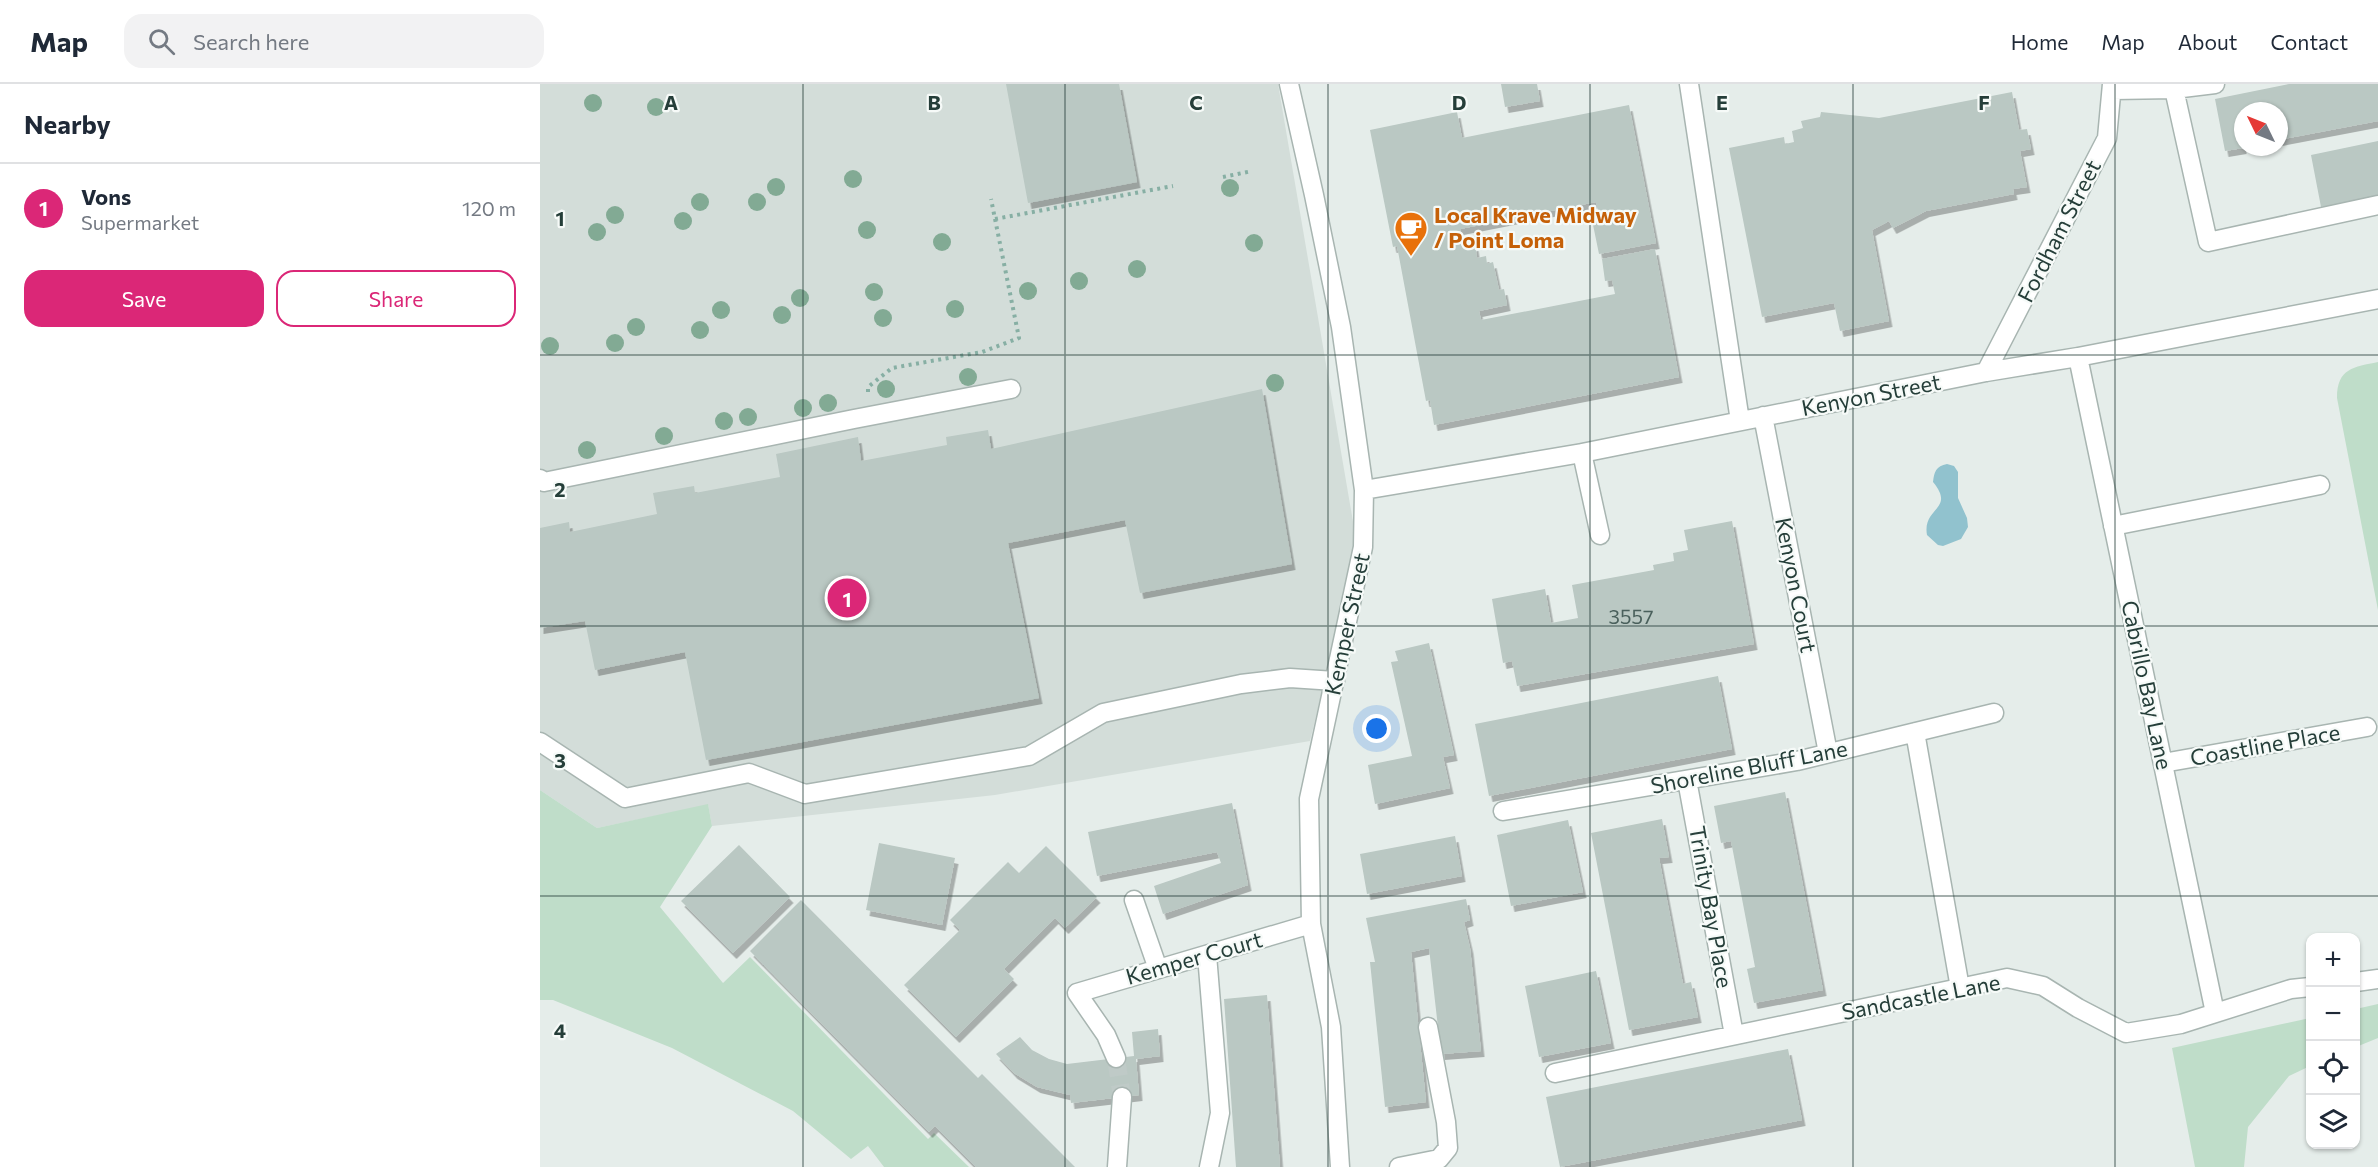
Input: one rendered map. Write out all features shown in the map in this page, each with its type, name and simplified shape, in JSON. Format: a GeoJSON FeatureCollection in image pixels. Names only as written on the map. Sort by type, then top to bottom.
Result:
{"type":"FeatureCollection","features":[{"type":"Feature","properties":{"kind":"street"},"geometry":{"type":"LineString","coordinates":[[1289,84],[1295,84]]}},
{"type":"Feature","properties":{"kind":"street","name":"Kemper Street"},"geometry":{"type":"LineString","coordinates":[[1289,84],[1341,327],[1364,490],[1364,547],[1310,799],[1311,924],[1330,1027],[1340,1167]]}},
{"type":"Feature","properties":{"kind":"street"},"geometry":{"type":"LineString","coordinates":[[1689,84],[1740,421]]}},
{"type":"Feature","properties":{"kind":"street"},"geometry":{"type":"LineString","coordinates":[[2112,87],[2174,89],[2215,84]]}},
{"type":"Feature","properties":{"kind":"street","name":"Fordham Street"},"geometry":{"type":"LineString","coordinates":[[1986,372],[2107,138],[2112,87]]}},
{"type":"Feature","properties":{"kind":"street"},"geometry":{"type":"LineString","coordinates":[[2174,89],[2208,242],[2378,205]]}},
{"type":"Feature","properties":{"kind":"street","name":"Kenyon Street"},"geometry":{"type":"LineString","coordinates":[[1364,490],[1582,453],[1986,372],[2078,357],[2378,299]]}},
{"type":"Feature","properties":{"kind":"street","name":"Cabrillo Bay Lane"},"geometry":{"type":"LineString","coordinates":[[2078,357],[2215,1013]]}},
{"type":"Feature","properties":{"kind":"street"},"geometry":{"type":"LineString","coordinates":[[540,479],[544,482],[871,415],[1011,390]]}},
{"type":"Feature","properties":{"kind":"street","name":"Kenyon Court"},"geometry":{"type":"LineString","coordinates":[[1763,416],[1828,753]]}},
{"type":"Feature","properties":{"kind":"street"},"geometry":{"type":"LineString","coordinates":[[1582,453],[1600,535]]}},
{"type":"Feature","properties":{"kind":"street"},"geometry":{"type":"LineString","coordinates":[[2114,526],[2320,485]]}},
{"type":"Feature","properties":{"kind":"street"},"geometry":{"type":"LineString","coordinates":[[540,742],[625,798],[749,773],[805,794],[1029,756],[1103,713],[1241,684],[1290,678],[1335,681]]}},
{"type":"Feature","properties":{"kind":"street","name":"Shoreline Bluff Lane"},"geometry":{"type":"LineString","coordinates":[[1503,811],[1797,761],[1994,713]]}},
{"type":"Feature","properties":{"kind":"street","name":"Coastline Place"},"geometry":{"type":"LineString","coordinates":[[2163,763],[2367,727]]}},
{"type":"Feature","properties":{"kind":"street"},"geometry":{"type":"LineString","coordinates":[[1915,732],[1960,988]]}},
{"type":"Feature","properties":{"kind":"street","name":"Trinity Bay Place"},"geometry":{"type":"LineString","coordinates":[[1687,780],[1734,1035]]}},
{"type":"Feature","properties":{"kind":"street"},"geometry":{"type":"LineString","coordinates":[[1134,900],[1158,969]]}},
{"type":"Feature","properties":{"kind":"street","name":"Kemper Court"},"geometry":{"type":"LineString","coordinates":[[1116,1058],[1106,1035],[1077,993],[1311,924]]}},
{"type":"Feature","properties":{"kind":"street"},"geometry":{"type":"LineString","coordinates":[[1207,955],[1220,1113],[1209,1167]]}},
{"type":"Feature","properties":{"kind":"street","name":"Sandcastle Lane"},"geometry":{"type":"LineString","coordinates":[[1555,1073],[2007,978],[2043,986],[2078,1008],[2126,1033],[2181,1024],[2291,989],[2306,987]]}},
{"type":"Feature","properties":{"kind":"street"},"geometry":{"type":"LineString","coordinates":[[2360,981],[2378,979]]}},
{"type":"Feature","properties":{"kind":"street"},"geometry":{"type":"LineString","coordinates":[[1399,1167],[1439,1159],[1448,1148],[1446,1122],[1428,1027]]}},
{"type":"Feature","properties":{"kind":"street"},"geometry":{"type":"LineString","coordinates":[[1117,1167],[1122,1097]]}},
{"type":"Feature","properties":{"kind":"path"},"geometry":{"type":"LineString","coordinates":[[1223,177],[1252,171]]}},
{"type":"Feature","properties":{"kind":"path"},"geometry":{"type":"LineString","coordinates":[[995,219],[1173,186]]}},
{"type":"Feature","properties":{"kind":"path"},"geometry":{"type":"LineString","coordinates":[[871,415],[868,387],[892,368],[982,352],[1019,338],[991,199]]}},
{"type":"Feature","properties":{"kind":"shaded area"},"geometry":{"type":"Polygon","coordinates":[[[540,84],[1278,84],[1357,545],[1310,741],[995,795],[712,826],[708,805],[597,828],[540,790],[540,84]]]}},
{"type":"Feature","properties":{"kind":"green space"},"geometry":{"type":"Polygon","coordinates":[[[2378,362],[2378,610],[2337,398],[2340,380],[2348,371],[2378,362]]]}},
{"type":"Feature","properties":{"kind":"green space"},"geometry":{"type":"Polygon","coordinates":[[[540,790],[597,828],[708,804],[712,826],[660,907],[723,983],[750,957],[928,1139],[934,1133],[969,1167],[884,1167],[868,1146],[851,1159],[793,1111],[672,1048],[553,1000],[540,1000],[540,790]]]}},
{"type":"Feature","properties":{"kind":"green space"},"geometry":{"type":"Polygon","coordinates":[[[2378,1004],[2378,1038],[2360,1045],[2360,1041],[2360,1008],[2378,1004]]]}},
{"type":"Feature","properties":{"kind":"green space"},"geometry":{"type":"Polygon","coordinates":[[[2306,1019],[2306,1068],[2289,1076],[2248,1127],[2244,1167],[2195,1167],[2172,1048],[2306,1019]]]}},
{"type":"Feature","properties":{"kind":"water"},"geometry":{"type":"Polygon","coordinates":[[[1947,464],[1954,466],[1958,472],[1958,498],[1967,518],[1968,527],[1961,539],[1943,546],[1938,545],[1927,535],[1927,526],[1941,498],[1933,482],[1935,472],[1940,466],[1947,464]]]}},
{"type":"Feature","properties":{"kind":"building"},"geometry":{"type":"Polygon","coordinates":[[[1006,84],[1119,84],[1137,182],[1028,203],[1006,84]]]}},
{"type":"Feature","properties":{"kind":"building"},"geometry":{"type":"Polygon","coordinates":[[[1501,84],[1537,84],[1540,101],[1505,107],[1501,84]]]}},
{"type":"Feature","properties":{"kind":"building"},"geometry":{"type":"Polygon","coordinates":[[[2289,84],[2378,84],[2378,121],[2288,138],[2288,102],[2234,102],[2234,150],[2225,151],[2215,99],[2289,84]]]}},
{"type":"Feature","properties":{"kind":"building"},"geometry":{"type":"Polygon","coordinates":[[[2012,92],[2019,130],[2027,129],[2031,149],[2020,151],[2027,187],[2013,189],[2014,194],[1926,211],[1893,228],[1889,221],[1872,230],[1889,321],[1840,331],[1834,303],[1762,317],[1729,148],[1784,137],[1785,144],[1794,142],[1792,131],[1803,128],[1801,121],[1820,117],[1821,112],[1879,118],[2012,92]]]}},
{"type":"Feature","properties":{"kind":"building"},"geometry":{"type":"Polygon","coordinates":[[[1629,105],[1656,243],[1599,254],[1591,215],[1599,214],[1596,202],[1460,229],[1464,247],[1475,245],[1477,258],[1486,256],[1487,264],[1493,262],[1499,290],[1504,289],[1507,305],[1479,311],[1481,320],[1615,294],[1612,280],[1605,281],[1602,259],[1655,249],[1679,377],[1434,425],[1430,400],[1426,401],[1397,246],[1393,247],[1370,130],[1457,112],[1462,138],[1629,105]]]}},
{"type":"Feature","properties":{"kind":"building"},"geometry":{"type":"Polygon","coordinates":[[[2378,141],[2378,195],[2321,207],[2311,155],[2378,141]]]}},
{"type":"Feature","properties":{"kind":"building"},"geometry":{"type":"Polygon","coordinates":[[[1262,389],[1292,564],[1140,593],[1125,520],[1008,543],[1039,698],[706,760],[685,652],[595,670],[585,621],[540,628],[540,528],[569,522],[570,532],[657,514],[653,493],[694,486],[695,493],[780,477],[776,454],[858,437],[861,461],[947,445],[946,437],[988,430],[991,449],[1262,389]]]}},
{"type":"Feature","properties":{"kind":"building"},"geometry":{"type":"Polygon","coordinates":[[[1732,521],[1754,644],[1517,686],[1512,661],[1503,663],[1492,599],[1545,589],[1551,623],[1578,618],[1572,585],[1654,570],[1653,565],[1674,561],[1673,553],[1688,550],[1684,530],[1732,521]]]}},
{"type":"Feature","properties":{"kind":"building"},"geometry":{"type":"Polygon","coordinates":[[[1429,643],[1454,755],[1443,757],[1450,788],[1375,804],[1368,765],[1412,756],[1391,662],[1398,661],[1395,651],[1429,643]]]}},
{"type":"Feature","properties":{"kind":"building"},"geometry":{"type":"Polygon","coordinates":[[[1718,676],[1732,749],[1489,796],[1475,724],[1718,676]]]}},
{"type":"Feature","properties":{"kind":"building"},"geometry":{"type":"Polygon","coordinates":[[[1785,792],[1823,990],[1754,1003],[1747,969],[1755,967],[1731,841],[1721,843],[1714,806],[1785,792]]]}},
{"type":"Feature","properties":{"kind":"building"},"geometry":{"type":"Polygon","coordinates":[[[1232,803],[1248,885],[1163,914],[1154,886],[1221,863],[1217,852],[1097,876],[1088,832],[1232,803]]]}},
{"type":"Feature","properties":{"kind":"building"},"geometry":{"type":"Polygon","coordinates":[[[1662,819],[1669,857],[1659,858],[1683,984],[1691,982],[1698,1017],[1629,1030],[1591,833],[1662,819]]]}},
{"type":"Feature","properties":{"kind":"building"},"geometry":{"type":"Polygon","coordinates":[[[1568,820],[1583,892],[1511,906],[1497,835],[1568,820]]]}},
{"type":"Feature","properties":{"kind":"building"},"geometry":{"type":"Polygon","coordinates":[[[1455,836],[1462,876],[1367,894],[1360,854],[1455,836]]]}},
{"type":"Feature","properties":{"kind":"building"},"geometry":{"type":"Polygon","coordinates":[[[879,843],[955,858],[942,925],[866,910],[879,843]]]}},
{"type":"Feature","properties":{"kind":"building"},"geometry":{"type":"Polygon","coordinates":[[[739,845],[790,897],[733,953],[681,901],[739,845]]]}},
{"type":"Feature","properties":{"kind":"building"},"geometry":{"type":"Polygon","coordinates":[[[1046,846],[1097,897],[1065,928],[1055,918],[1004,969],[1014,979],[956,1037],[904,985],[960,930],[950,920],[1008,862],[1019,873],[1046,846]]]}},
{"type":"Feature","properties":{"kind":"building"},"geometry":{"type":"Polygon","coordinates":[[[1466,899],[1470,920],[1464,922],[1470,948],[1481,1051],[1441,1054],[1429,948],[1411,952],[1426,1102],[1385,1107],[1370,962],[1375,962],[1366,918],[1466,899]]]}},
{"type":"Feature","properties":{"kind":"building"},"geometry":{"type":"Polygon","coordinates":[[[801,900],[978,1078],[982,1074],[1075,1167],[976,1167],[935,1126],[929,1132],[750,951],[801,900]]]}},
{"type":"Feature","properties":{"kind":"building"},"geometry":{"type":"Polygon","coordinates":[[[1596,971],[1611,1043],[1539,1057],[1525,986],[1596,971]]]}},
{"type":"Feature","properties":{"kind":"building"},"geometry":{"type":"Polygon","coordinates":[[[1267,995],[1280,1167],[1236,1167],[1224,999],[1267,995]]]}},
{"type":"Feature","properties":{"kind":"building"},"geometry":{"type":"Polygon","coordinates":[[[1158,1029],[1160,1056],[1136,1059],[1139,1095],[1071,1103],[1070,1095],[1037,1087],[1014,1073],[996,1054],[1020,1037],[1032,1050],[1049,1059],[1067,1064],[1134,1056],[1132,1032],[1158,1029]]]}},
{"type":"Feature","properties":{"kind":"building"},"geometry":{"type":"Polygon","coordinates":[[[1788,1049],[1802,1120],[1560,1167],[1546,1097],[1788,1049]]]}},
{"type":"Feature","properties":{"kind":"tunnel"},"geometry":{"type":"LineString","coordinates":[[1116,1058],[1122,1097]]}},
{"type":"Feature","properties":{"kind":"place","name":"Local Krave Midway / Point Loma"},"geometry":{"type":"Point","coordinates":[1411,257]}},
{"type":"Feature","properties":{"kind":"place","name":"Vons"},"geometry":{"type":"Point","coordinates":[847,598]}}]}
